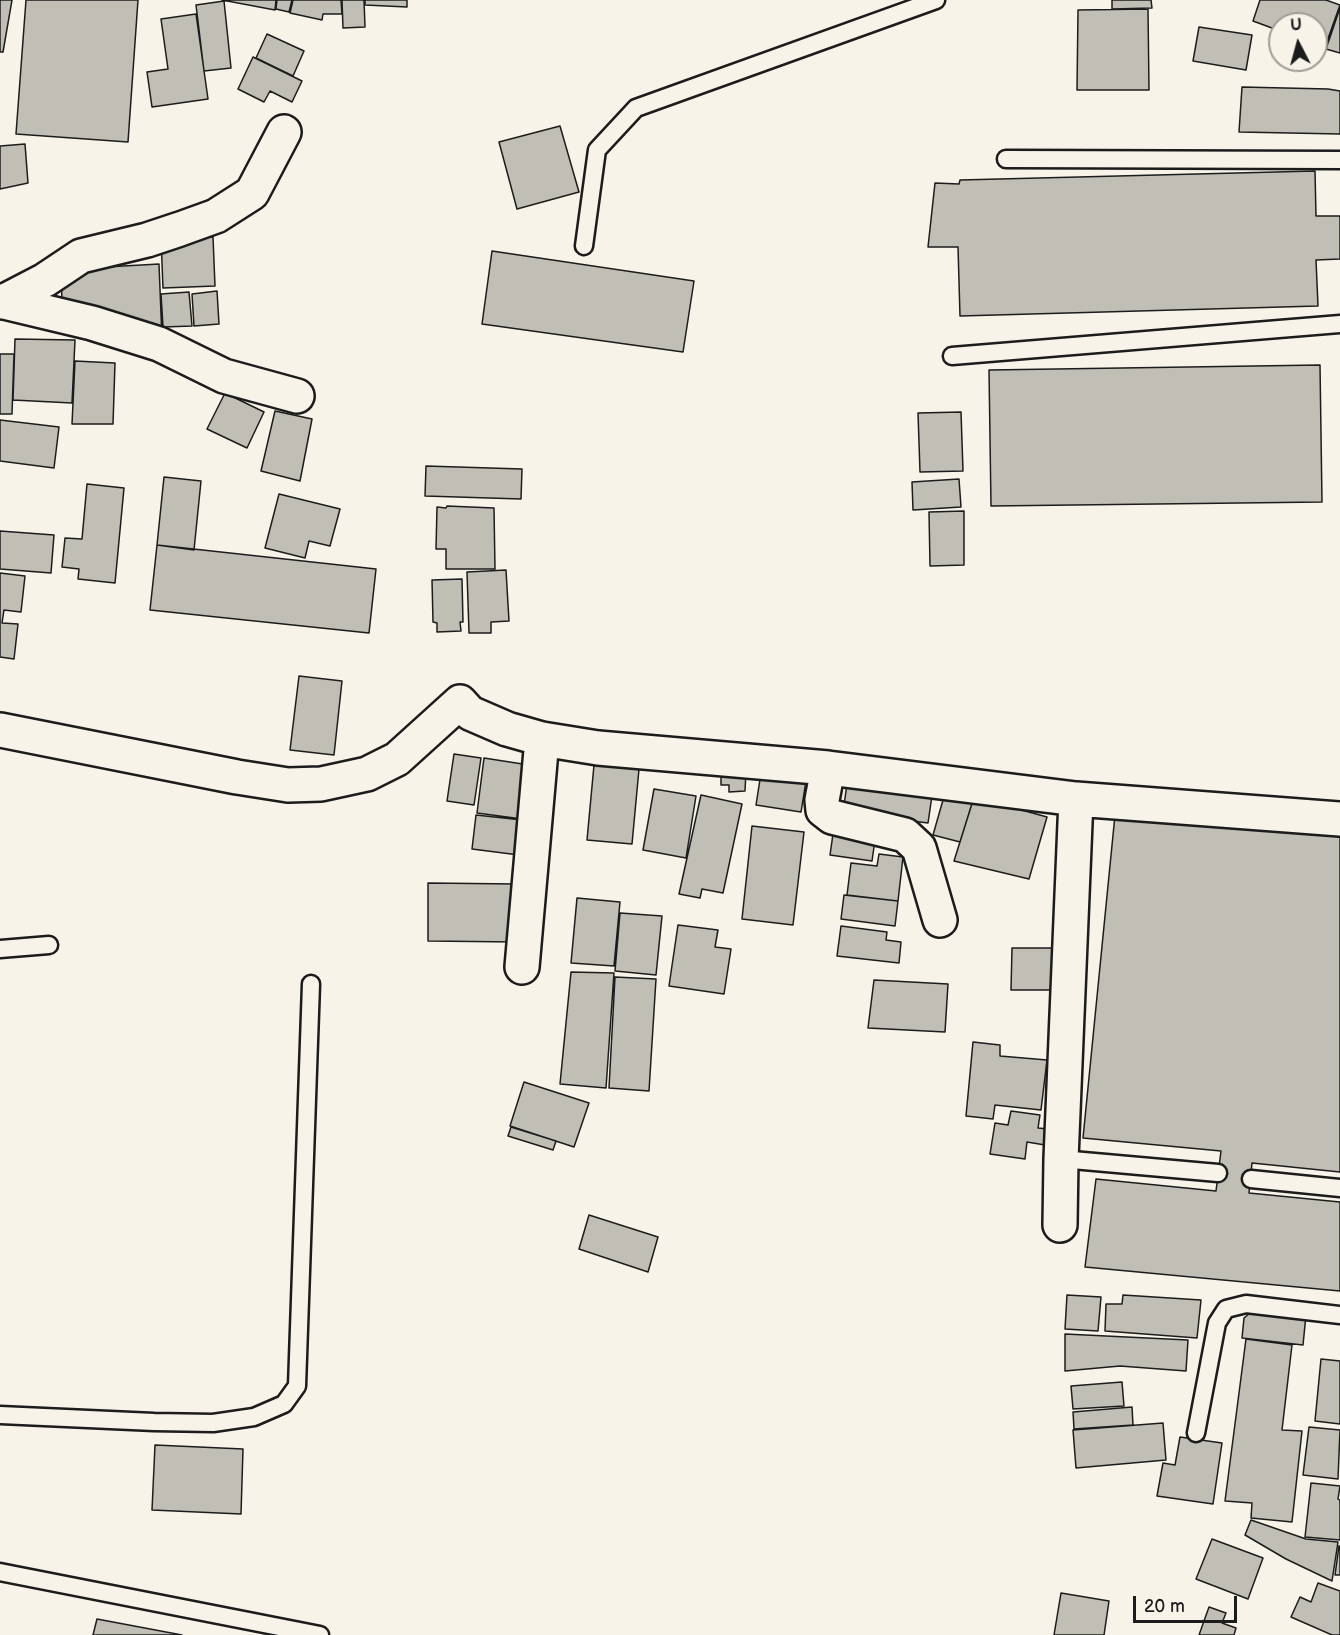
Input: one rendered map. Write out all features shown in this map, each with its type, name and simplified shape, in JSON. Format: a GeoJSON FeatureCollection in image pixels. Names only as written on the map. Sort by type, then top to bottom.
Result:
{"type":"FeatureCollection","features":[{"type":"Feature","properties":{"kind":"street"},"geometry":{"type":"LineString","coordinates":[[2,301],[45,280],[81,256],[147,240],[216,216],[252,193],[284,132]]}},
{"type":"Feature","properties":{"kind":"street"},"geometry":{"type":"LineString","coordinates":[[2,301],[92,323],[159,344],[224,376],[297,396]]}},
{"type":"Feature","properties":{"kind":"street"},"geometry":{"type":"LineString","coordinates":[[0,730],[237,777],[288,785],[321,784],[367,774],[397,759],[460,702],[470,714],[507,729],[542,739],[598,748],[828,768],[1076,799],[1340,819]]}},
{"type":"Feature","properties":{"kind":"street"},"geometry":{"type":"LineString","coordinates":[[522,967],[542,739]]}},
{"type":"Feature","properties":{"kind":"street"},"geometry":{"type":"LineString","coordinates":[[828,768],[822,800],[823,810],[832,817],[905,835],[920,848],[940,920]]}},
{"type":"Feature","properties":{"kind":"street"},"geometry":{"type":"LineString","coordinates":[[1060,1225],[1076,799]]}},
{"type":"Feature","properties":{"kind":"lane"},"geometry":{"type":"LineString","coordinates":[[584,246],[597,150],[636,108],[936,0]]}},
{"type":"Feature","properties":{"kind":"lane"},"geometry":{"type":"LineString","coordinates":[[1006,159],[1340,160]]}},
{"type":"Feature","properties":{"kind":"lane"},"geometry":{"type":"LineString","coordinates":[[952,357],[1340,324]]}},
{"type":"Feature","properties":{"kind":"lane"},"geometry":{"type":"LineString","coordinates":[[0,949],[50,945]]}},
{"type":"Feature","properties":{"kind":"lane"},"geometry":{"type":"LineString","coordinates":[[0,1415],[213,1423],[254,1417],[284,1404],[297,1386],[311,984]]}},
{"type":"Feature","properties":{"kind":"lane"},"geometry":{"type":"LineString","coordinates":[[1061,1159],[1218,1173]]}},
{"type":"Feature","properties":{"kind":"lane"},"geometry":{"type":"LineString","coordinates":[[1251,1179],[1340,1188]]}},
{"type":"Feature","properties":{"kind":"lane"},"geometry":{"type":"LineString","coordinates":[[1196,1433],[1217,1323],[1226,1309],[1246,1304],[1340,1315]]}},
{"type":"Feature","properties":{"kind":"lane"},"geometry":{"type":"LineString","coordinates":[[0,1572],[320,1635]]}},
{"type":"Feature","properties":{"kind":"building"},"geometry":{"type":"Polygon","coordinates":[[[0,0],[12,0],[3,52],[0,52],[0,0]]]}},
{"type":"Feature","properties":{"kind":"building"},"geometry":{"type":"Polygon","coordinates":[[[26,0],[138,0],[128,142],[16,134],[26,0]]]}},
{"type":"Feature","properties":{"kind":"building"},"geometry":{"type":"Polygon","coordinates":[[[222,0],[276,0],[275,10],[222,0]]]}},
{"type":"Feature","properties":{"kind":"building"},"geometry":{"type":"Polygon","coordinates":[[[277,0],[292,0],[289,12],[276,9],[277,0]]]}},
{"type":"Feature","properties":{"kind":"building"},"geometry":{"type":"Polygon","coordinates":[[[293,0],[341,0],[342,14],[323,14],[322,20],[290,13],[293,0]]]}},
{"type":"Feature","properties":{"kind":"building"},"geometry":{"type":"Polygon","coordinates":[[[342,0],[364,0],[365,27],[343,28],[342,0]]]}},
{"type":"Feature","properties":{"kind":"building"},"geometry":{"type":"Polygon","coordinates":[[[365,0],[407,0],[407,7],[365,5],[365,0]]]}},
{"type":"Feature","properties":{"kind":"building"},"geometry":{"type":"Polygon","coordinates":[[[1112,0],[1151,0],[1152,8],[1112,9],[1112,0]]]}},
{"type":"Feature","properties":{"kind":"building"},"geometry":{"type":"Polygon","coordinates":[[[1260,0],[1326,0],[1340,5],[1328,39],[1328,12],[1268,12],[1268,27],[1253,21],[1260,0]]]}},
{"type":"Feature","properties":{"kind":"building"},"geometry":{"type":"Polygon","coordinates":[[[224,1],[231,68],[204,71],[196,5],[224,1]]]}},
{"type":"Feature","properties":{"kind":"building"},"geometry":{"type":"Polygon","coordinates":[[[1340,8],[1340,53],[1328,50],[1340,8]]]}},
{"type":"Feature","properties":{"kind":"building"},"geometry":{"type":"Polygon","coordinates":[[[1148,9],[1149,90],[1077,90],[1078,10],[1148,9]]]}},
{"type":"Feature","properties":{"kind":"building"},"geometry":{"type":"Polygon","coordinates":[[[196,14],[208,99],[152,107],[147,72],[168,69],[161,19],[196,14]]]}},
{"type":"Feature","properties":{"kind":"building"},"geometry":{"type":"Polygon","coordinates":[[[1199,27],[1252,35],[1246,70],[1193,61],[1199,27]]]}},
{"type":"Feature","properties":{"kind":"building"},"geometry":{"type":"Polygon","coordinates":[[[267,34],[304,51],[293,76],[256,58],[267,34]]]}},
{"type":"Feature","properties":{"kind":"building"},"geometry":{"type":"Polygon","coordinates":[[[253,57],[302,81],[292,102],[270,91],[264,102],[238,89],[253,57]]]}},
{"type":"Feature","properties":{"kind":"building"},"geometry":{"type":"Polygon","coordinates":[[[1242,87],[1340,91],[1340,134],[1239,132],[1242,87]]]}},
{"type":"Feature","properties":{"kind":"building"},"geometry":{"type":"Polygon","coordinates":[[[560,126],[579,192],[517,209],[499,142],[560,126]]]}},
{"type":"Feature","properties":{"kind":"building"},"geometry":{"type":"Polygon","coordinates":[[[25,144],[28,183],[0,189],[0,146],[25,144]]]}},
{"type":"Feature","properties":{"kind":"building"},"geometry":{"type":"Polygon","coordinates":[[[1315,171],[1316,216],[1340,216],[1340,259],[1316,260],[1318,306],[960,316],[958,247],[928,247],[935,183],[959,184],[960,180],[1315,171]]]}},
{"type":"Feature","properties":{"kind":"building"},"geometry":{"type":"Polygon","coordinates":[[[213,237],[215,286],[163,288],[161,238],[213,237]]]}},
{"type":"Feature","properties":{"kind":"building"},"geometry":{"type":"Polygon","coordinates":[[[492,251],[694,281],[683,352],[482,324],[492,251]]]}},
{"type":"Feature","properties":{"kind":"building"},"geometry":{"type":"Polygon","coordinates":[[[159,264],[162,339],[62,301],[61,273],[88,272],[88,268],[159,264]]]}},
{"type":"Feature","properties":{"kind":"building"},"geometry":{"type":"Polygon","coordinates":[[[217,291],[219,324],[194,326],[192,294],[217,291]]]}},
{"type":"Feature","properties":{"kind":"building"},"geometry":{"type":"Polygon","coordinates":[[[189,292],[192,326],[163,327],[161,294],[189,292]]]}},
{"type":"Feature","properties":{"kind":"building"},"geometry":{"type":"Polygon","coordinates":[[[15,339],[75,340],[72,403],[13,400],[15,339]]]}},
{"type":"Feature","properties":{"kind":"building"},"geometry":{"type":"Polygon","coordinates":[[[0,354],[14,354],[12,414],[0,414],[0,354]]]}},
{"type":"Feature","properties":{"kind":"building"},"geometry":{"type":"Polygon","coordinates":[[[75,361],[115,363],[113,424],[72,424],[75,361]]]}},
{"type":"Feature","properties":{"kind":"building"},"geometry":{"type":"Polygon","coordinates":[[[1320,365],[1322,502],[991,506],[989,370],[1320,365]]]}},
{"type":"Feature","properties":{"kind":"building"},"geometry":{"type":"Polygon","coordinates":[[[225,393],[264,412],[247,448],[207,429],[225,393]]]}},
{"type":"Feature","properties":{"kind":"building"},"geometry":{"type":"Polygon","coordinates":[[[275,411],[312,419],[300,481],[261,471],[275,411]]]}},
{"type":"Feature","properties":{"kind":"building"},"geometry":{"type":"Polygon","coordinates":[[[961,412],[963,471],[920,472],[918,413],[961,412]]]}},
{"type":"Feature","properties":{"kind":"building"},"geometry":{"type":"Polygon","coordinates":[[[0,420],[59,427],[54,468],[0,461],[0,420]]]}},
{"type":"Feature","properties":{"kind":"building"},"geometry":{"type":"Polygon","coordinates":[[[426,466],[522,469],[521,499],[425,496],[426,466]]]}},
{"type":"Feature","properties":{"kind":"building"},"geometry":{"type":"Polygon","coordinates":[[[164,477],[201,481],[194,550],[157,545],[164,477]]]}},
{"type":"Feature","properties":{"kind":"building"},"geometry":{"type":"Polygon","coordinates":[[[959,479],[961,507],[913,510],[912,482],[959,479]]]}},
{"type":"Feature","properties":{"kind":"building"},"geometry":{"type":"Polygon","coordinates":[[[87,484],[124,488],[115,583],[78,579],[79,569],[62,567],[65,538],[82,539],[87,484]]]}},
{"type":"Feature","properties":{"kind":"building"},"geometry":{"type":"Polygon","coordinates":[[[279,494],[340,509],[330,546],[309,541],[305,558],[265,548],[279,494]]]}},
{"type":"Feature","properties":{"kind":"building"},"geometry":{"type":"Polygon","coordinates":[[[447,506],[494,508],[495,569],[446,569],[446,549],[436,549],[437,507],[446,508],[447,506]]]}},
{"type":"Feature","properties":{"kind":"building"},"geometry":{"type":"Polygon","coordinates":[[[964,511],[964,565],[930,566],[929,512],[964,511]]]}},
{"type":"Feature","properties":{"kind":"building"},"geometry":{"type":"Polygon","coordinates":[[[0,531],[54,535],[51,573],[0,569],[0,531]]]}},
{"type":"Feature","properties":{"kind":"building"},"geometry":{"type":"Polygon","coordinates":[[[157,545],[376,569],[369,633],[150,610],[157,545]]]}},
{"type":"Feature","properties":{"kind":"building"},"geometry":{"type":"Polygon","coordinates":[[[506,570],[509,621],[491,622],[491,633],[469,633],[467,572],[506,570]]]}},
{"type":"Feature","properties":{"kind":"building"},"geometry":{"type":"Polygon","coordinates":[[[0,573],[25,576],[21,612],[4,610],[2,623],[18,624],[14,659],[0,657],[0,573]]]}},
{"type":"Feature","properties":{"kind":"building"},"geometry":{"type":"Polygon","coordinates":[[[462,579],[463,622],[460,622],[461,631],[437,632],[437,623],[433,622],[432,580],[462,579]]]}},
{"type":"Feature","properties":{"kind":"building"},"geometry":{"type":"Polygon","coordinates":[[[299,676],[342,681],[334,755],[290,750],[299,676]]]}},
{"type":"Feature","properties":{"kind":"building"},"geometry":{"type":"Polygon","coordinates":[[[454,754],[481,758],[474,805],[447,801],[454,754]]]}},
{"type":"Feature","properties":{"kind":"building"},"geometry":{"type":"Polygon","coordinates":[[[484,758],[529,765],[522,819],[477,813],[484,758]]]}},
{"type":"Feature","properties":{"kind":"building"},"geometry":{"type":"Polygon","coordinates":[[[594,765],[639,769],[632,844],[587,840],[594,765]]]}},
{"type":"Feature","properties":{"kind":"building"},"geometry":{"type":"Polygon","coordinates":[[[721,770],[746,771],[745,791],[729,792],[729,785],[721,785],[721,770]]]}},
{"type":"Feature","properties":{"kind":"building"},"geometry":{"type":"Polygon","coordinates":[[[761,773],[806,781],[801,812],[756,805],[761,773]]]}},
{"type":"Feature","properties":{"kind":"building"},"geometry":{"type":"Polygon","coordinates":[[[848,777],[933,789],[928,823],[843,812],[848,777]]]}},
{"type":"Feature","properties":{"kind":"building"},"geometry":{"type":"Polygon","coordinates":[[[947,786],[975,794],[960,842],[933,835],[947,786]]]}},
{"type":"Feature","properties":{"kind":"building"},"geometry":{"type":"Polygon","coordinates":[[[654,789],[696,796],[686,858],[643,850],[654,789]]]}},
{"type":"Feature","properties":{"kind":"building"},"geometry":{"type":"Polygon","coordinates":[[[701,795],[742,804],[723,893],[702,889],[700,898],[679,894],[701,795]]]}},
{"type":"Feature","properties":{"kind":"building"},"geometry":{"type":"Polygon","coordinates":[[[974,797],[1047,817],[1029,879],[954,861],[974,797]]]}},
{"type":"Feature","properties":{"kind":"building"},"geometry":{"type":"Polygon","coordinates":[[[476,815],[522,820],[519,855],[472,849],[476,815]]]}},
{"type":"Feature","properties":{"kind":"building"},"geometry":{"type":"Polygon","coordinates":[[[1115,815],[1340,833],[1340,1172],[1252,1163],[1249,1193],[1340,1202],[1340,1291],[1085,1267],[1096,1179],[1216,1191],[1221,1151],[1083,1138],[1115,815]]]}},
{"type":"Feature","properties":{"kind":"building"},"geometry":{"type":"Polygon","coordinates":[[[752,826],[804,832],[793,925],[742,919],[752,826]]]}},
{"type":"Feature","properties":{"kind":"building"},"geometry":{"type":"Polygon","coordinates":[[[834,827],[876,833],[872,861],[830,855],[834,827]]]}},
{"type":"Feature","properties":{"kind":"building"},"geometry":{"type":"Polygon","coordinates":[[[879,854],[903,857],[898,901],[847,895],[851,863],[877,866],[879,854]]]}},
{"type":"Feature","properties":{"kind":"building"},"geometry":{"type":"Polygon","coordinates":[[[428,883],[517,884],[517,942],[428,941],[428,883]]]}},
{"type":"Feature","properties":{"kind":"building"},"geometry":{"type":"Polygon","coordinates":[[[844,895],[898,901],[895,926],[841,919],[844,895]]]}},
{"type":"Feature","properties":{"kind":"building"},"geometry":{"type":"Polygon","coordinates":[[[577,898],[620,902],[614,966],[571,963],[577,898]]]}},
{"type":"Feature","properties":{"kind":"building"},"geometry":{"type":"Polygon","coordinates":[[[620,913],[662,916],[656,975],[615,971],[620,913]]]}},
{"type":"Feature","properties":{"kind":"building"},"geometry":{"type":"Polygon","coordinates":[[[678,925],[718,930],[715,947],[731,949],[724,994],[669,986],[678,925]]]}},
{"type":"Feature","properties":{"kind":"building"},"geometry":{"type":"Polygon","coordinates":[[[841,926],[887,932],[886,940],[901,942],[899,963],[837,956],[841,926]]]}},
{"type":"Feature","properties":{"kind":"building"},"geometry":{"type":"Polygon","coordinates":[[[1012,948],[1064,948],[1064,990],[1011,990],[1012,948]]]}},
{"type":"Feature","properties":{"kind":"building"},"geometry":{"type":"Polygon","coordinates":[[[571,972],[614,973],[606,1088],[560,1084],[571,972]]]}},
{"type":"Feature","properties":{"kind":"building"},"geometry":{"type":"Polygon","coordinates":[[[615,977],[656,979],[649,1091],[609,1088],[615,977]]]}},
{"type":"Feature","properties":{"kind":"building"},"geometry":{"type":"Polygon","coordinates":[[[874,980],[948,984],[945,1032],[868,1028],[874,980]]]}},
{"type":"Feature","properties":{"kind":"building"},"geometry":{"type":"Polygon","coordinates":[[[973,1042],[1000,1045],[1000,1056],[1047,1060],[1041,1110],[995,1105],[993,1119],[966,1116],[973,1042]]]}},
{"type":"Feature","properties":{"kind":"building"},"geometry":{"type":"Polygon","coordinates":[[[524,1082],[589,1103],[574,1147],[510,1126],[524,1082]]]}},
{"type":"Feature","properties":{"kind":"building"},"geometry":{"type":"Polygon","coordinates":[[[1011,1111],[1040,1115],[1038,1128],[1048,1129],[1045,1145],[1027,1142],[1025,1159],[990,1154],[995,1123],[1008,1125],[1011,1111]]]}},
{"type":"Feature","properties":{"kind":"building"},"geometry":{"type":"Polygon","coordinates":[[[511,1127],[556,1141],[553,1150],[508,1136],[511,1127]]]}},
{"type":"Feature","properties":{"kind":"building"},"geometry":{"type":"Polygon","coordinates":[[[589,1215],[658,1237],[648,1272],[579,1249],[589,1215]]]}},
{"type":"Feature","properties":{"kind":"building"},"geometry":{"type":"Polygon","coordinates":[[[1067,1295],[1101,1297],[1098,1331],[1065,1329],[1067,1295]]]}},
{"type":"Feature","properties":{"kind":"building"},"geometry":{"type":"Polygon","coordinates":[[[1123,1295],[1201,1300],[1197,1338],[1105,1331],[1106,1304],[1122,1304],[1123,1295]]]}},
{"type":"Feature","properties":{"kind":"building"},"geometry":{"type":"Polygon","coordinates":[[[1255,1309],[1306,1315],[1303,1345],[1242,1338],[1244,1318],[1255,1309]]]}},
{"type":"Feature","properties":{"kind":"building"},"geometry":{"type":"Polygon","coordinates":[[[1065,1334],[1188,1340],[1186,1371],[1120,1366],[1065,1371],[1065,1334]]]}},
{"type":"Feature","properties":{"kind":"building"},"geometry":{"type":"Polygon","coordinates":[[[1246,1339],[1292,1345],[1282,1430],[1302,1431],[1292,1522],[1251,1518],[1252,1503],[1225,1501],[1246,1339]]]}},
{"type":"Feature","properties":{"kind":"building"},"geometry":{"type":"Polygon","coordinates":[[[1321,1359],[1340,1361],[1340,1424],[1315,1421],[1321,1359]]]}},
{"type":"Feature","properties":{"kind":"building"},"geometry":{"type":"Polygon","coordinates":[[[1122,1382],[1124,1406],[1073,1409],[1071,1386],[1122,1382]]]}},
{"type":"Feature","properties":{"kind":"building"},"geometry":{"type":"Polygon","coordinates":[[[1132,1407],[1133,1425],[1074,1429],[1073,1412],[1132,1407]]]}},
{"type":"Feature","properties":{"kind":"building"},"geometry":{"type":"Polygon","coordinates":[[[1163,1423],[1166,1460],[1076,1468],[1073,1430],[1163,1423]]]}},
{"type":"Feature","properties":{"kind":"building"},"geometry":{"type":"Polygon","coordinates":[[[1309,1427],[1340,1430],[1338,1479],[1303,1475],[1309,1427]]]}},
{"type":"Feature","properties":{"kind":"building"},"geometry":{"type":"Polygon","coordinates":[[[1180,1437],[1222,1443],[1213,1504],[1157,1496],[1163,1463],[1175,1465],[1180,1437]]]}},
{"type":"Feature","properties":{"kind":"building"},"geometry":{"type":"Polygon","coordinates":[[[155,1445],[243,1449],[241,1514],[152,1510],[155,1445]]]}},
{"type":"Feature","properties":{"kind":"building"},"geometry":{"type":"Polygon","coordinates":[[[1311,1483],[1340,1486],[1338,1499],[1340,1500],[1340,1540],[1305,1537],[1311,1483]]]}},
{"type":"Feature","properties":{"kind":"building"},"geometry":{"type":"Polygon","coordinates":[[[1251,1520],[1306,1539],[1338,1542],[1332,1581],[1286,1559],[1245,1535],[1251,1520]]]}},
{"type":"Feature","properties":{"kind":"building"},"geometry":{"type":"Polygon","coordinates":[[[1212,1539],[1263,1558],[1248,1599],[1196,1579],[1212,1539]]]}},
{"type":"Feature","properties":{"kind":"building"},"geometry":{"type":"Polygon","coordinates":[[[1339,1546],[1340,1575],[1335,1575],[1339,1546]]]}},
{"type":"Feature","properties":{"kind":"building"},"geometry":{"type":"Polygon","coordinates":[[[1318,1583],[1340,1591],[1340,1635],[1332,1635],[1291,1617],[1300,1597],[1311,1602],[1318,1583]]]}},
{"type":"Feature","properties":{"kind":"building"},"geometry":{"type":"Polygon","coordinates":[[[1061,1593],[1109,1601],[1104,1635],[1054,1635],[1061,1593]]]}},
{"type":"Feature","properties":{"kind":"building"},"geometry":{"type":"Polygon","coordinates":[[[1209,1607],[1226,1613],[1222,1623],[1236,1628],[1234,1635],[1199,1635],[1209,1607]]]}},
{"type":"Feature","properties":{"kind":"building"},"geometry":{"type":"Polygon","coordinates":[[[97,1619],[182,1635],[93,1635],[97,1619]]]}}]}
